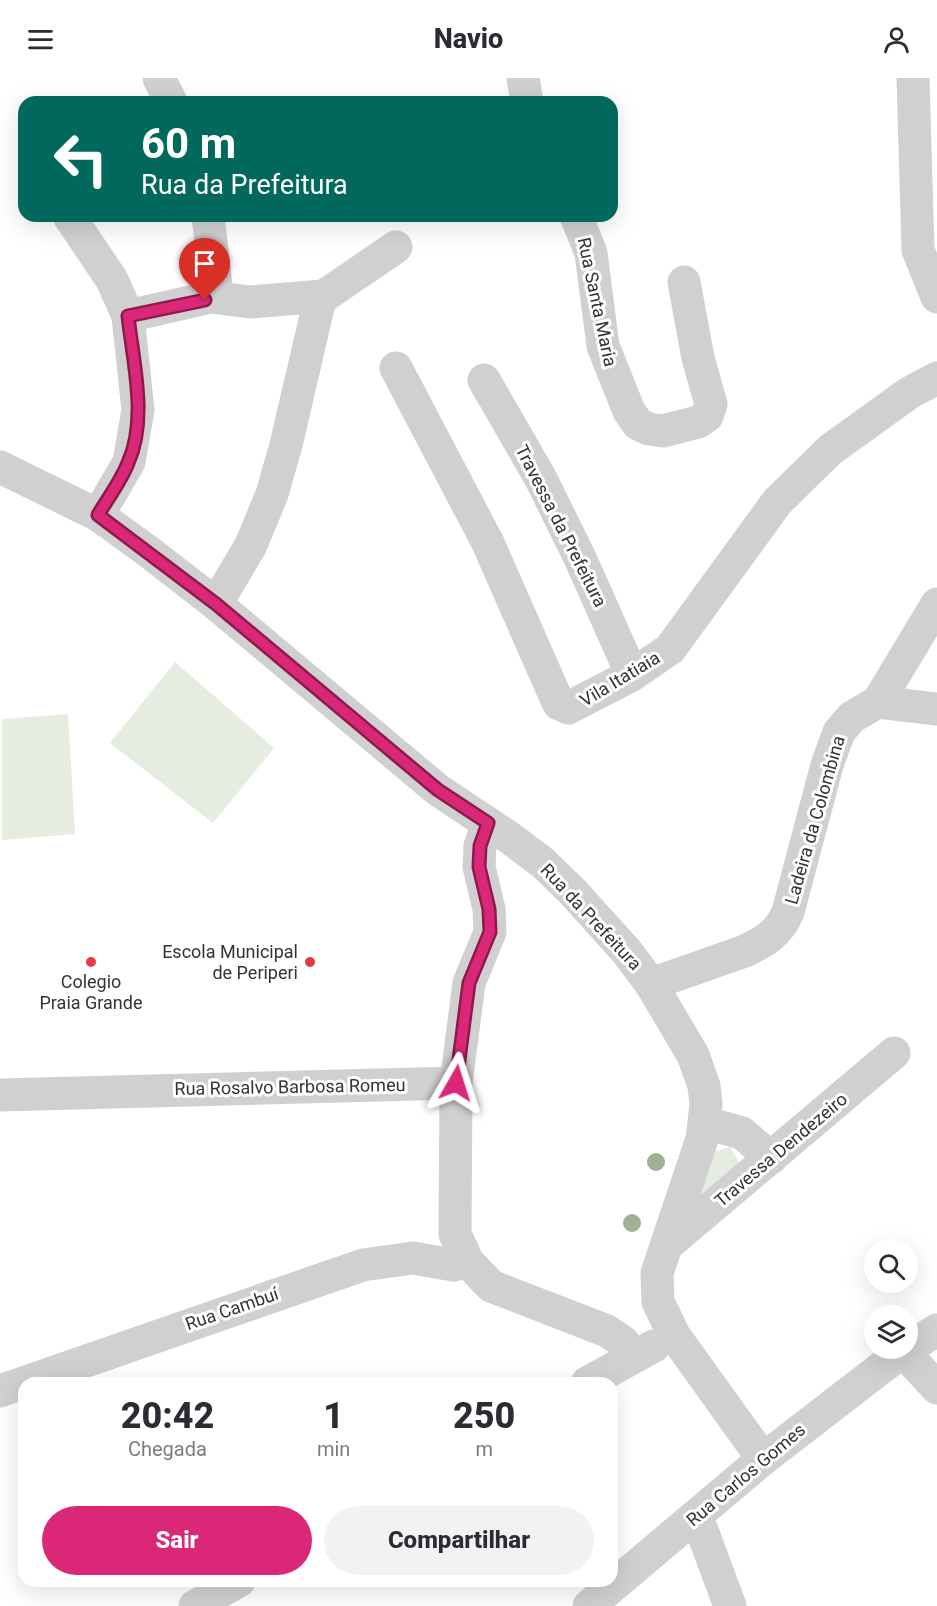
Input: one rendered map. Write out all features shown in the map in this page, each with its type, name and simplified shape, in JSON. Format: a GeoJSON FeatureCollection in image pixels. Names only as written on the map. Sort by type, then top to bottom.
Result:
{"type":"FeatureCollection","features":[{"type":"Feature","properties":{"kind":"street"},"geometry":{"type":"LineString","coordinates":[[159,78],[168,96]]}},
{"type":"Feature","properties":{"kind":"street"},"geometry":{"type":"LineString","coordinates":[[523,78],[526,96]]}},
{"type":"Feature","properties":{"kind":"street"},"geometry":{"type":"LineString","coordinates":[[913,78],[918,250],[937,297]]}},
{"type":"Feature","properties":{"kind":"street"},"geometry":{"type":"LineString","coordinates":[[73,222],[112,280],[128,316],[138,410],[135,438],[129,462],[98,515]]}},
{"type":"Feature","properties":{"kind":"street"},"geometry":{"type":"LineString","coordinates":[[209,222],[216,285],[211,297]]}},
{"type":"Feature","properties":{"kind":"street","name":"Rua Santa Maria"},"geometry":{"type":"LineString","coordinates":[[578,222],[591,253],[603,346],[629,411],[638,424],[649,429],[663,431],[698,422],[707,416],[711,404],[698,358],[684,282]]}},
{"type":"Feature","properties":{"kind":"street"},"geometry":{"type":"LineString","coordinates":[[216,604],[251,545],[272,494],[319,303],[324,296],[396,247]]}},
{"type":"Feature","properties":{"kind":"street"},"geometry":{"type":"LineString","coordinates":[[128,316],[211,297],[250,302],[324,296]]}},
{"type":"Feature","properties":{"kind":"street","name":"Vila Itatiaia"},"geometry":{"type":"LineString","coordinates":[[396,368],[488,543],[559,704],[568,708],[632,675],[670,649],[777,502],[830,450],[909,393],[937,378]]}},
{"type":"Feature","properties":{"kind":"street","name":"Travessa da Prefeitura"},"geometry":{"type":"LineString","coordinates":[[484,380],[541,479],[580,558],[632,675]]}},
{"type":"Feature","properties":{"kind":"street","name":"Rua da Prefeitura"},"geometry":{"type":"LineString","coordinates":[[0,466],[98,515],[216,604],[438,790],[535,857],[572,891],[627,952],[651,984],[693,1055],[704,1086],[706,1124],[667,1245],[660,1260],[656,1287],[664,1318],[763,1460]]}},
{"type":"Feature","properties":{"kind":"street","name":"Ladeira da Colombina"},"geometry":{"type":"LineString","coordinates":[[651,984],[745,951],[760,944],[781,929],[788,912],[827,765],[839,732],[852,717],[878,702],[937,604]]}},
{"type":"Feature","properties":{"kind":"street"},"geometry":{"type":"LineString","coordinates":[[878,702],[937,709]]}},
{"type":"Feature","properties":{"kind":"street"},"geometry":{"type":"LineString","coordinates":[[488,823],[480,846],[479,867],[489,909],[490,932],[469,983],[456,1083],[456,1234],[468,1262],[491,1286],[607,1331],[623,1342],[635,1356]]}},
{"type":"Feature","properties":{"kind":"street","name":"Travessa Dendezeiro"},"geometry":{"type":"LineString","coordinates":[[667,1245],[894,1053]]}},
{"type":"Feature","properties":{"kind":"street","name":"Rua Rosalvo Barbosa Romeu"},"geometry":{"type":"LineString","coordinates":[[0,1095],[456,1083]]}},
{"type":"Feature","properties":{"kind":"street"},"geometry":{"type":"LineString","coordinates":[[706,1124],[742,1133],[771,1158]]}},
{"type":"Feature","properties":{"kind":"street","name":"Rua Cambuí"},"geometry":{"type":"LineString","coordinates":[[40,1377],[363,1265],[413,1258],[453,1265],[468,1262]]}},
{"type":"Feature","properties":{"kind":"street","name":"Rua Carlos Gomes"},"geometry":{"type":"LineString","coordinates":[[918,1342],[937,1330]]}},
{"type":"Feature","properties":{"kind":"street"},"geometry":{"type":"LineString","coordinates":[[598,1377],[674,1335]]}},
{"type":"Feature","properties":{"kind":"street","name":"Rua Carlos Gomes"},"geometry":{"type":"LineString","coordinates":[[618,1582],[763,1460],[893,1359]]}},
{"type":"Feature","properties":{"kind":"street"},"geometry":{"type":"LineString","coordinates":[[914,1359],[937,1388]]}},
{"type":"Feature","properties":{"kind":"street","name":"Rua Cambuí"},"geometry":{"type":"LineString","coordinates":[[0,1391],[18,1385]]}},
{"type":"Feature","properties":{"kind":"street"},"geometry":{"type":"LineString","coordinates":[[697,1517],[730,1606]]}},
{"type":"Feature","properties":{"kind":"street"},"geometry":{"type":"LineString","coordinates":[[195,1606],[228,1587]]}},
{"type":"Feature","properties":{"kind":"street","name":"Rua Carlos Gomes"},"geometry":{"type":"LineString","coordinates":[[589,1606],[612,1587]]}},
{"type":"Feature","properties":{"kind":"shaded area"},"geometry":{"type":"Polygon","coordinates":[[[175,662],[274,748],[213,823],[110,743],[175,662]]]}},
{"type":"Feature","properties":{"kind":"shaded area"},"geometry":{"type":"Polygon","coordinates":[[[68,714],[75,834],[2,840],[2,719],[68,714]]]}},
{"type":"Feature","properties":{"kind":"shaded area"},"geometry":{"type":"Polygon","coordinates":[[[730,1147],[743,1169],[685,1232],[705,1154],[730,1147]]]}},
{"type":"Feature","properties":{"kind":"place","name":"Colegio Praia Grande"},"geometry":{"type":"Point","coordinates":[91,962]}},
{"type":"Feature","properties":{"kind":"place","name":"Escola Municipal de Periperi"},"geometry":{"type":"Point","coordinates":[310,962]}},
{"type":"Feature","properties":{"kind":"route"},"geometry":{"type":"LineString","coordinates":[[205,300],[128,316],[138,410],[135,438],[129,462],[98,515],[216,604],[438,790],[488,823],[480,846],[479,867],[489,909],[490,932],[484,950],[475,965],[464,1005],[456,1083]]}}]}
